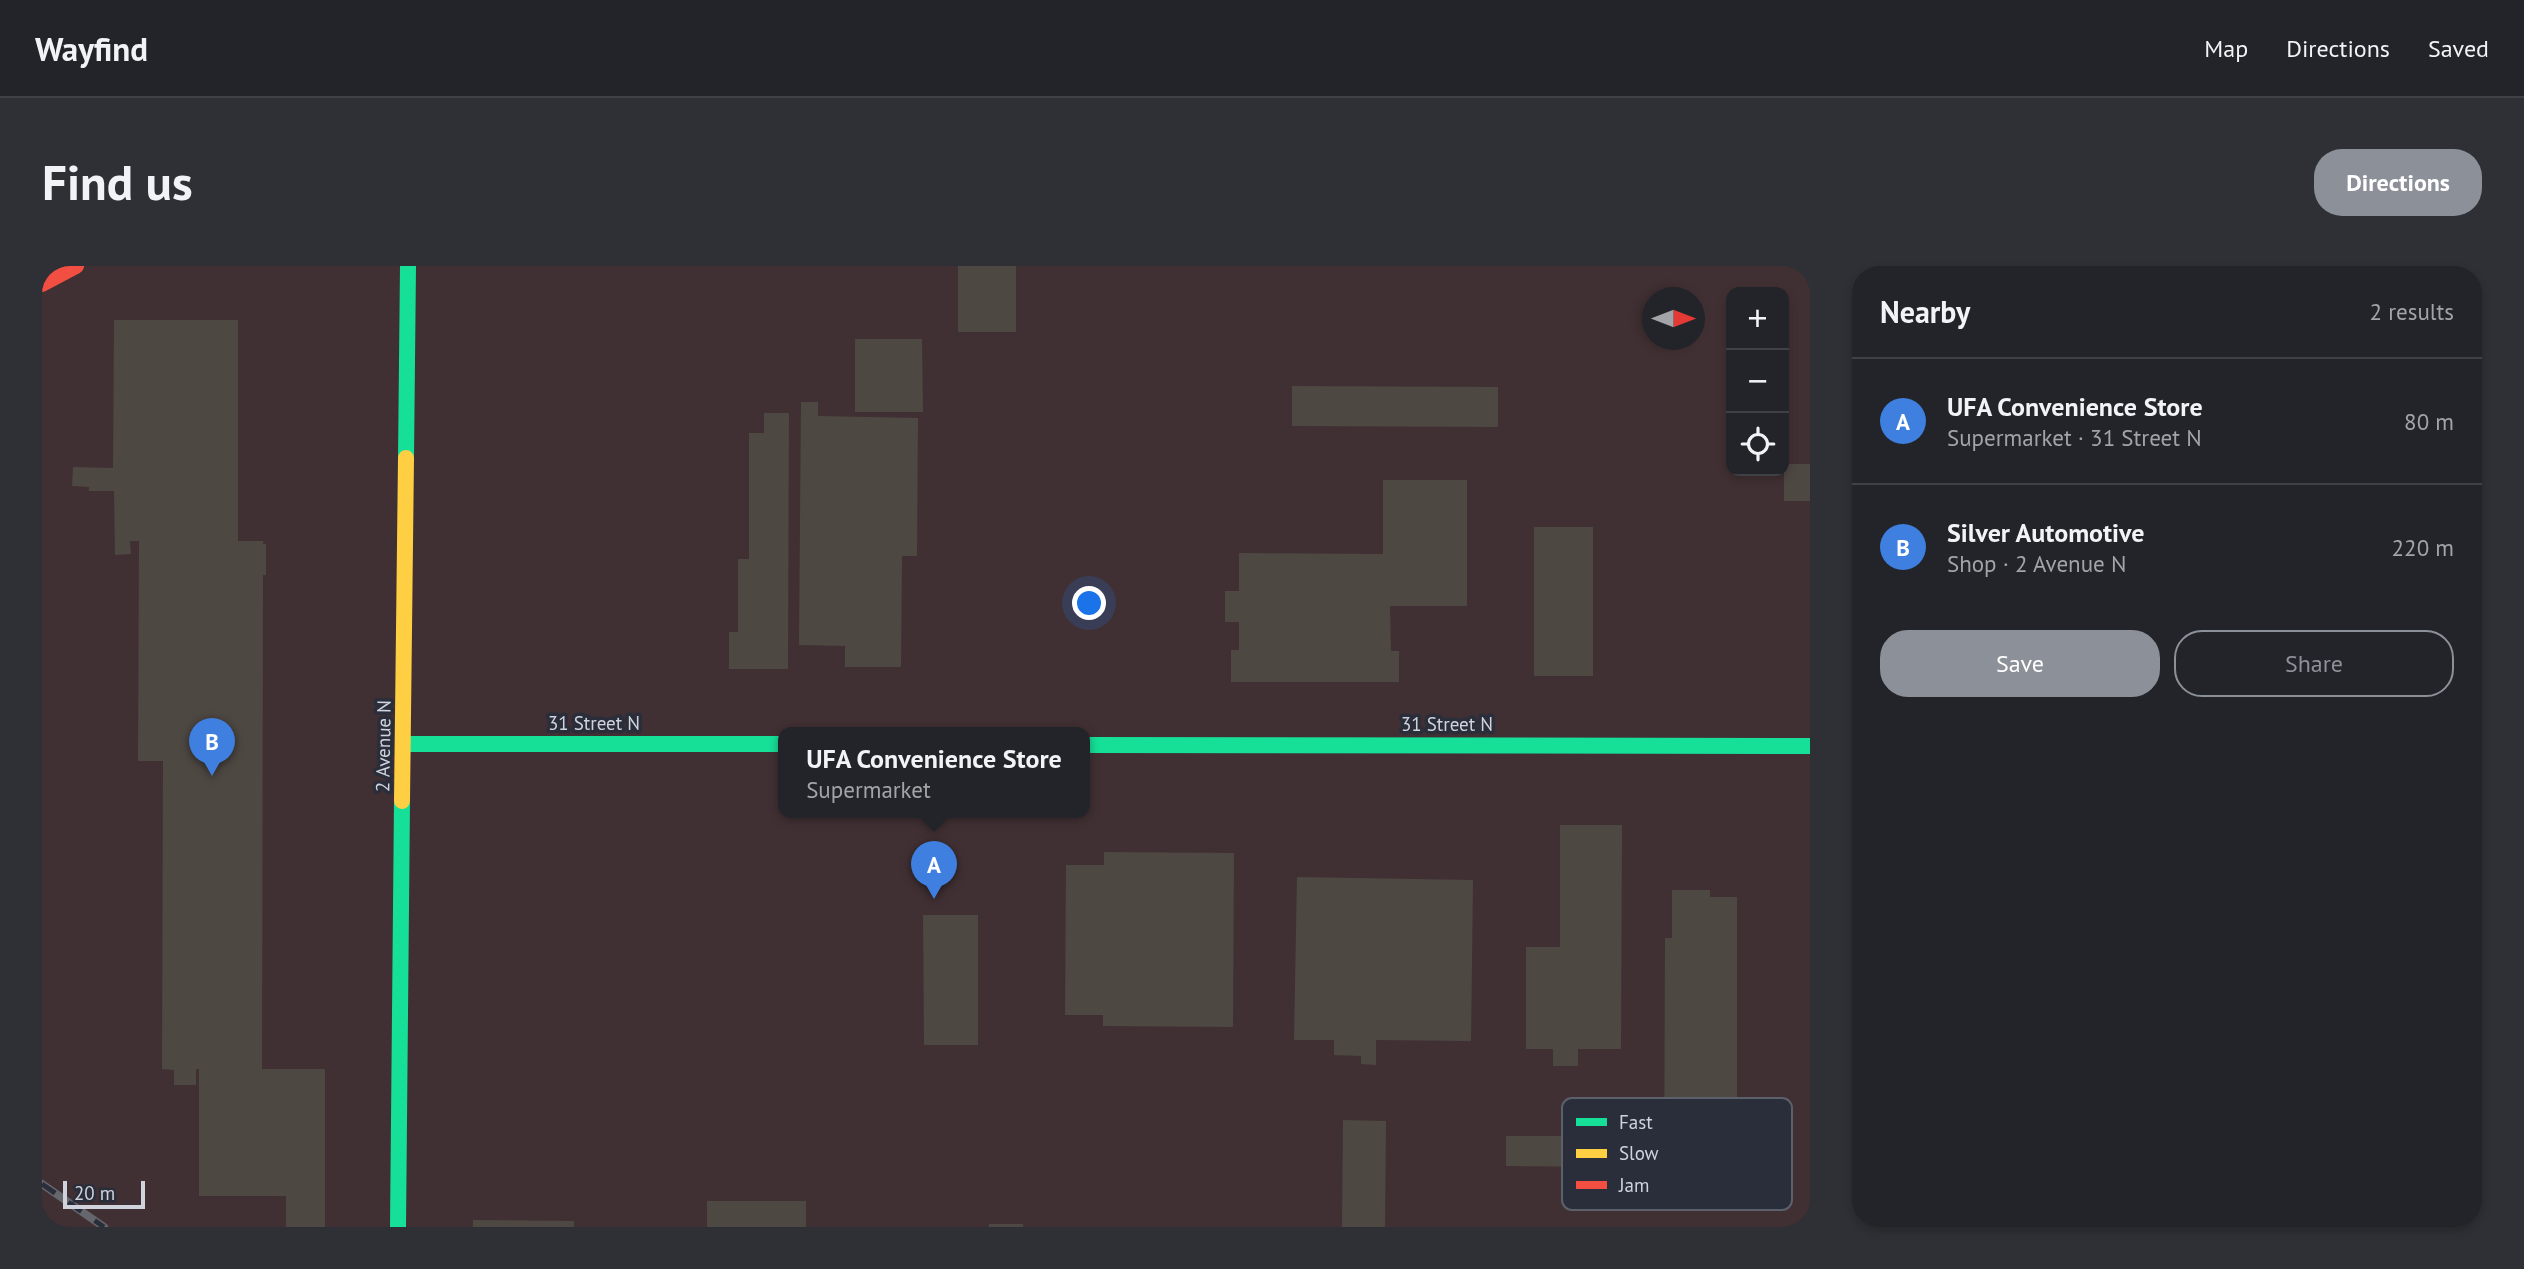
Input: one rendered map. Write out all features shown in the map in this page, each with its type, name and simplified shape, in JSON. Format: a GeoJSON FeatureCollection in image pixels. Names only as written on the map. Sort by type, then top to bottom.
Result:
{"type":"FeatureCollection","features":[{"type":"Feature","properties":{"kind":"street"},"geometry":{"type":"LineString","coordinates":[[42,284],[76,266]]}},
{"type":"Feature","properties":{"kind":"street","name":"2 Avenue N"},"geometry":{"type":"LineString","coordinates":[[398,1227],[408,266]]}},
{"type":"Feature","properties":{"kind":"street","name":"31 Street N"},"geometry":{"type":"LineString","coordinates":[[404,744],[778,744]]}},
{"type":"Feature","properties":{"kind":"street","name":"31 Street N"},"geometry":{"type":"LineString","coordinates":[[1090,745],[1810,746]]}},
{"type":"Feature","properties":{"kind":"shaded area"},"geometry":{"type":"Polygon","coordinates":[[[42,266],[1810,266],[1810,1227],[42,1227],[42,266]]]}},
{"type":"Feature","properties":{"kind":"building"},"geometry":{"type":"Polygon","coordinates":[[[958,266],[1016,266],[1016,332],[958,332],[958,266]]]}},
{"type":"Feature","properties":{"kind":"building"},"geometry":{"type":"Polygon","coordinates":[[[114,320],[238,320],[238,541],[263,541],[263,544],[266,544],[266,575],[263,575],[262,1069],[325,1069],[325,1227],[286,1227],[286,1196],[199,1196],[199,1069],[196,1069],[196,1085],[174,1085],[174,1070],[162,1069],[163,761],[138,761],[139,541],[130,541],[131,554],[115,555],[114,491],[89,491],[89,487],[72,486],[73,467],[113,468],[114,320]]]}},
{"type":"Feature","properties":{"kind":"building"},"geometry":{"type":"Polygon","coordinates":[[[855,339],[922,339],[923,412],[855,412],[855,339]]]}},
{"type":"Feature","properties":{"kind":"building"},"geometry":{"type":"Polygon","coordinates":[[[1292,386],[1498,387],[1498,427],[1292,426],[1292,386]]]}},
{"type":"Feature","properties":{"kind":"building"},"geometry":{"type":"Polygon","coordinates":[[[801,402],[818,402],[818,416],[918,418],[917,556],[902,556],[901,667],[845,667],[845,646],[799,645],[801,402]]]}},
{"type":"Feature","properties":{"kind":"building"},"geometry":{"type":"Polygon","coordinates":[[[764,413],[789,413],[788,669],[729,669],[729,632],[738,632],[738,559],[749,559],[749,433],[764,433],[764,413]]]}},
{"type":"Feature","properties":{"kind":"building"},"geometry":{"type":"Polygon","coordinates":[[[1789,464],[1810,464],[1810,501],[1784,501],[1784,476],[1789,476],[1789,464]]]}},
{"type":"Feature","properties":{"kind":"building"},"geometry":{"type":"Polygon","coordinates":[[[1383,480],[1467,480],[1467,606],[1390,606],[1391,651],[1399,651],[1399,682],[1231,682],[1231,650],[1239,650],[1239,622],[1225,622],[1225,591],[1239,591],[1239,553],[1383,554],[1383,480]]]}},
{"type":"Feature","properties":{"kind":"building"},"geometry":{"type":"Polygon","coordinates":[[[1534,527],[1593,527],[1593,676],[1534,676],[1534,527]]]}},
{"type":"Feature","properties":{"kind":"building"},"geometry":{"type":"Polygon","coordinates":[[[1560,825],[1622,825],[1621,1049],[1578,1049],[1578,1066],[1553,1066],[1553,1049],[1526,1049],[1526,947],[1560,947],[1560,825]]]}},
{"type":"Feature","properties":{"kind":"building"},"geometry":{"type":"Polygon","coordinates":[[[1104,852],[1234,853],[1233,1027],[1103,1026],[1103,1015],[1065,1015],[1066,865],[1104,865],[1104,852]]]}},
{"type":"Feature","properties":{"kind":"building"},"geometry":{"type":"Polygon","coordinates":[[[1297,877],[1473,880],[1471,1041],[1376,1040],[1376,1065],[1361,1064],[1361,1056],[1334,1055],[1334,1040],[1294,1040],[1297,877]]]}},
{"type":"Feature","properties":{"kind":"building"},"geometry":{"type":"Polygon","coordinates":[[[1672,890],[1710,890],[1710,897],[1737,897],[1737,1098],[1664,1098],[1665,938],[1672,938],[1672,890]]]}},
{"type":"Feature","properties":{"kind":"building"},"geometry":{"type":"Polygon","coordinates":[[[923,915],[978,915],[978,1045],[924,1045],[923,915]]]}},
{"type":"Feature","properties":{"kind":"building"},"geometry":{"type":"Polygon","coordinates":[[[1343,1120],[1386,1121],[1385,1227],[1342,1227],[1343,1120]]]}},
{"type":"Feature","properties":{"kind":"building"},"geometry":{"type":"Polygon","coordinates":[[[1506,1136],[1562,1136],[1562,1166],[1506,1166],[1506,1136]]]}},
{"type":"Feature","properties":{"kind":"building"},"geometry":{"type":"Polygon","coordinates":[[[707,1201],[806,1201],[806,1227],[707,1227],[707,1201]]]}},
{"type":"Feature","properties":{"kind":"building"},"geometry":{"type":"Polygon","coordinates":[[[473,1220],[574,1221],[574,1227],[473,1227],[473,1220]]]}},
{"type":"Feature","properties":{"kind":"building"},"geometry":{"type":"Polygon","coordinates":[[[989,1224],[1023,1224],[1023,1227],[989,1227],[989,1224]]]}},
{"type":"Feature","properties":{"kind":"railway"},"geometry":{"type":"LineString","coordinates":[[42,1184],[104,1227]]}},
{"type":"Feature","properties":{"kind":"traffic: fast"},"geometry":{"type":"LineString","coordinates":[[406,458],[408,266]]}},
{"type":"Feature","properties":{"kind":"traffic: fast"},"geometry":{"type":"LineString","coordinates":[[404,744],[778,744]]}},
{"type":"Feature","properties":{"kind":"traffic: fast"},"geometry":{"type":"LineString","coordinates":[[1090,745],[1810,746]]}},
{"type":"Feature","properties":{"kind":"traffic: fast"},"geometry":{"type":"LineString","coordinates":[[398,1227],[402,801]]}},
{"type":"Feature","properties":{"kind":"traffic: slow"},"geometry":{"type":"LineString","coordinates":[[402,801],[406,458]]}},
{"type":"Feature","properties":{"kind":"traffic: jam"},"geometry":{"type":"LineString","coordinates":[[42,284],[76,266]]}},
{"type":"Feature","properties":{"kind":"place","name":"Silver Automotive"},"geometry":{"type":"Point","coordinates":[212,776]}},
{"type":"Feature","properties":{"kind":"place","name":"UFA Convenience Store"},"geometry":{"type":"Point","coordinates":[934,899]}}]}
